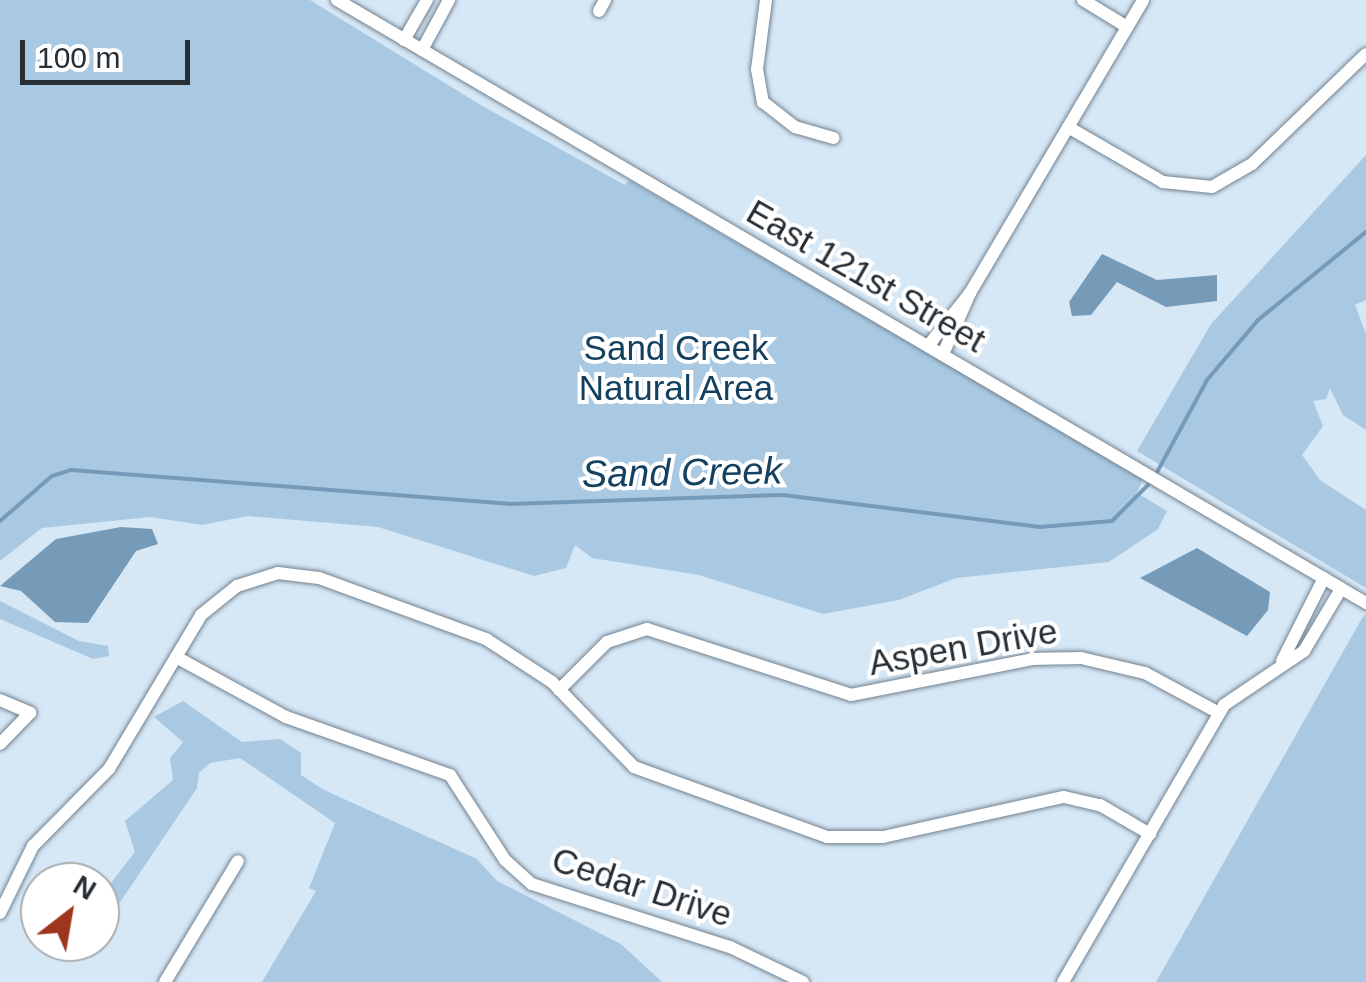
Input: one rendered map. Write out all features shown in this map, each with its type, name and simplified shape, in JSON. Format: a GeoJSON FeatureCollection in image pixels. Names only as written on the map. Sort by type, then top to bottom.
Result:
{"type":"FeatureCollection","features":[{"type":"Feature","properties":{"kind":"street","name":"East 121st Street"},"geometry":{"type":"LineString","coordinates":[[338,0],[1366,603]]}},
{"type":"Feature","properties":{"kind":"street"},"geometry":{"type":"LineString","coordinates":[[404,40],[427,0]]}},
{"type":"Feature","properties":{"kind":"street"},"geometry":{"type":"LineString","coordinates":[[422,50],[449,0]]}},
{"type":"Feature","properties":{"kind":"street"},"geometry":{"type":"LineString","coordinates":[[766,0],[757,69],[763,102],[795,127],[833,138]]}},
{"type":"Feature","properties":{"kind":"street"},"geometry":{"type":"LineString","coordinates":[[1083,0],[1127,27]]}},
{"type":"Feature","properties":{"kind":"street"},"geometry":{"type":"LineString","coordinates":[[943,354],[970,293],[1143,0]]}},
{"type":"Feature","properties":{"kind":"street"},"geometry":{"type":"LineString","coordinates":[[1068,127],[1163,182],[1212,187],[1252,164],[1366,54]]}},
{"type":"Feature","properties":{"kind":"street"},"geometry":{"type":"LineString","coordinates":[[928,346],[970,293]]}},
{"type":"Feature","properties":{"kind":"street"},"geometry":{"type":"LineString","coordinates":[[0,912],[33,846],[109,769],[176,657],[225,592],[292,573],[476,634],[559,690],[634,767],[827,837],[883,837],[1064,797],[1120,817],[1150,834]]}},
{"type":"Feature","properties":{"kind":"street"},"geometry":{"type":"LineString","coordinates":[[1282,661],[1324,578]]}},
{"type":"Feature","properties":{"kind":"street"},"geometry":{"type":"LineString","coordinates":[[1063,982],[1219,713],[1282,661],[1304,651],[1342,588]]}},
{"type":"Feature","properties":{"kind":"street","name":"Aspen Drive"},"geometry":{"type":"LineString","coordinates":[[559,690],[607,642],[647,629],[850,695],[1032,658],[1080,658],[1145,673],[1219,713]]}},
{"type":"Feature","properties":{"kind":"street","name":"Cedar Drive"},"geometry":{"type":"LineString","coordinates":[[176,657],[286,716],[450,775],[505,860],[532,884],[730,947],[803,982]]}},
{"type":"Feature","properties":{"kind":"street"},"geometry":{"type":"LineString","coordinates":[[0,700],[30,712],[2,738]]}},
{"type":"Feature","properties":{"kind":"street"},"geometry":{"type":"LineString","coordinates":[[165,982],[238,861]]}},
{"type":"Feature","properties":{"kind":"green space","name":"Sand Creek Natural Area"},"geometry":{"type":"Polygon","coordinates":[[[0,0],[310,0],[479,104],[625,185],[629,180],[1143,479],[1137,493],[1167,511],[1158,529],[1109,562],[956,578],[899,600],[823,614],[699,575],[592,558],[575,545],[566,568],[534,576],[378,527],[248,516],[202,525],[150,517],[42,528],[0,561],[0,0]]]}},
{"type":"Feature","properties":{"kind":"green space"},"geometry":{"type":"Polygon","coordinates":[[[1366,155],[1366,300],[1355,305],[1366,334],[1366,430],[1343,415],[1330,388],[1326,399],[1313,401],[1323,426],[1302,455],[1320,480],[1366,510],[1366,588],[1137,451],[1211,324],[1366,155]]]}},
{"type":"Feature","properties":{"kind":"green space"},"geometry":{"type":"Polygon","coordinates":[[[0,601],[79,641],[108,646],[109,656],[93,659],[0,619],[0,601]]]}},
{"type":"Feature","properties":{"kind":"green space"},"geometry":{"type":"Polygon","coordinates":[[[1366,613],[1366,982],[1156,982],[1361,620],[1366,613]]]}},
{"type":"Feature","properties":{"kind":"green space"},"geometry":{"type":"Polygon","coordinates":[[[183,701],[242,742],[280,739],[301,753],[301,775],[324,790],[477,859],[497,881],[621,944],[662,982],[262,982],[316,891],[309,888],[335,823],[240,758],[210,763],[199,773],[197,788],[120,902],[120,871],[135,852],[125,821],[173,780],[170,758],[183,742],[154,717],[183,701]]]}},
{"type":"Feature","properties":{"kind":"shaded area"},"geometry":{"type":"Polygon","coordinates":[[[1102,254],[1157,280],[1217,275],[1217,301],[1166,307],[1117,282],[1091,315],[1072,316],[1069,302],[1102,254]]]}},
{"type":"Feature","properties":{"kind":"shaded area"},"geometry":{"type":"Polygon","coordinates":[[[121,527],[152,529],[158,544],[136,551],[88,623],[55,622],[21,591],[0,586],[56,539],[121,527]]]}},
{"type":"Feature","properties":{"kind":"shaded area"},"geometry":{"type":"Polygon","coordinates":[[[1197,548],[1270,592],[1268,610],[1247,636],[1140,578],[1197,548]]]}},
{"type":"Feature","properties":{"kind":"waterway","name":"Sand Creek"},"geometry":{"type":"LineString","coordinates":[[1156,474],[1207,380],[1258,320],[1366,232]]}},
{"type":"Feature","properties":{"kind":"waterway","name":"Sand Creek"},"geometry":{"type":"LineString","coordinates":[[0,521],[52,476],[71,470],[509,504],[783,495],[1040,527],[1112,521],[1151,482]]}}]}
